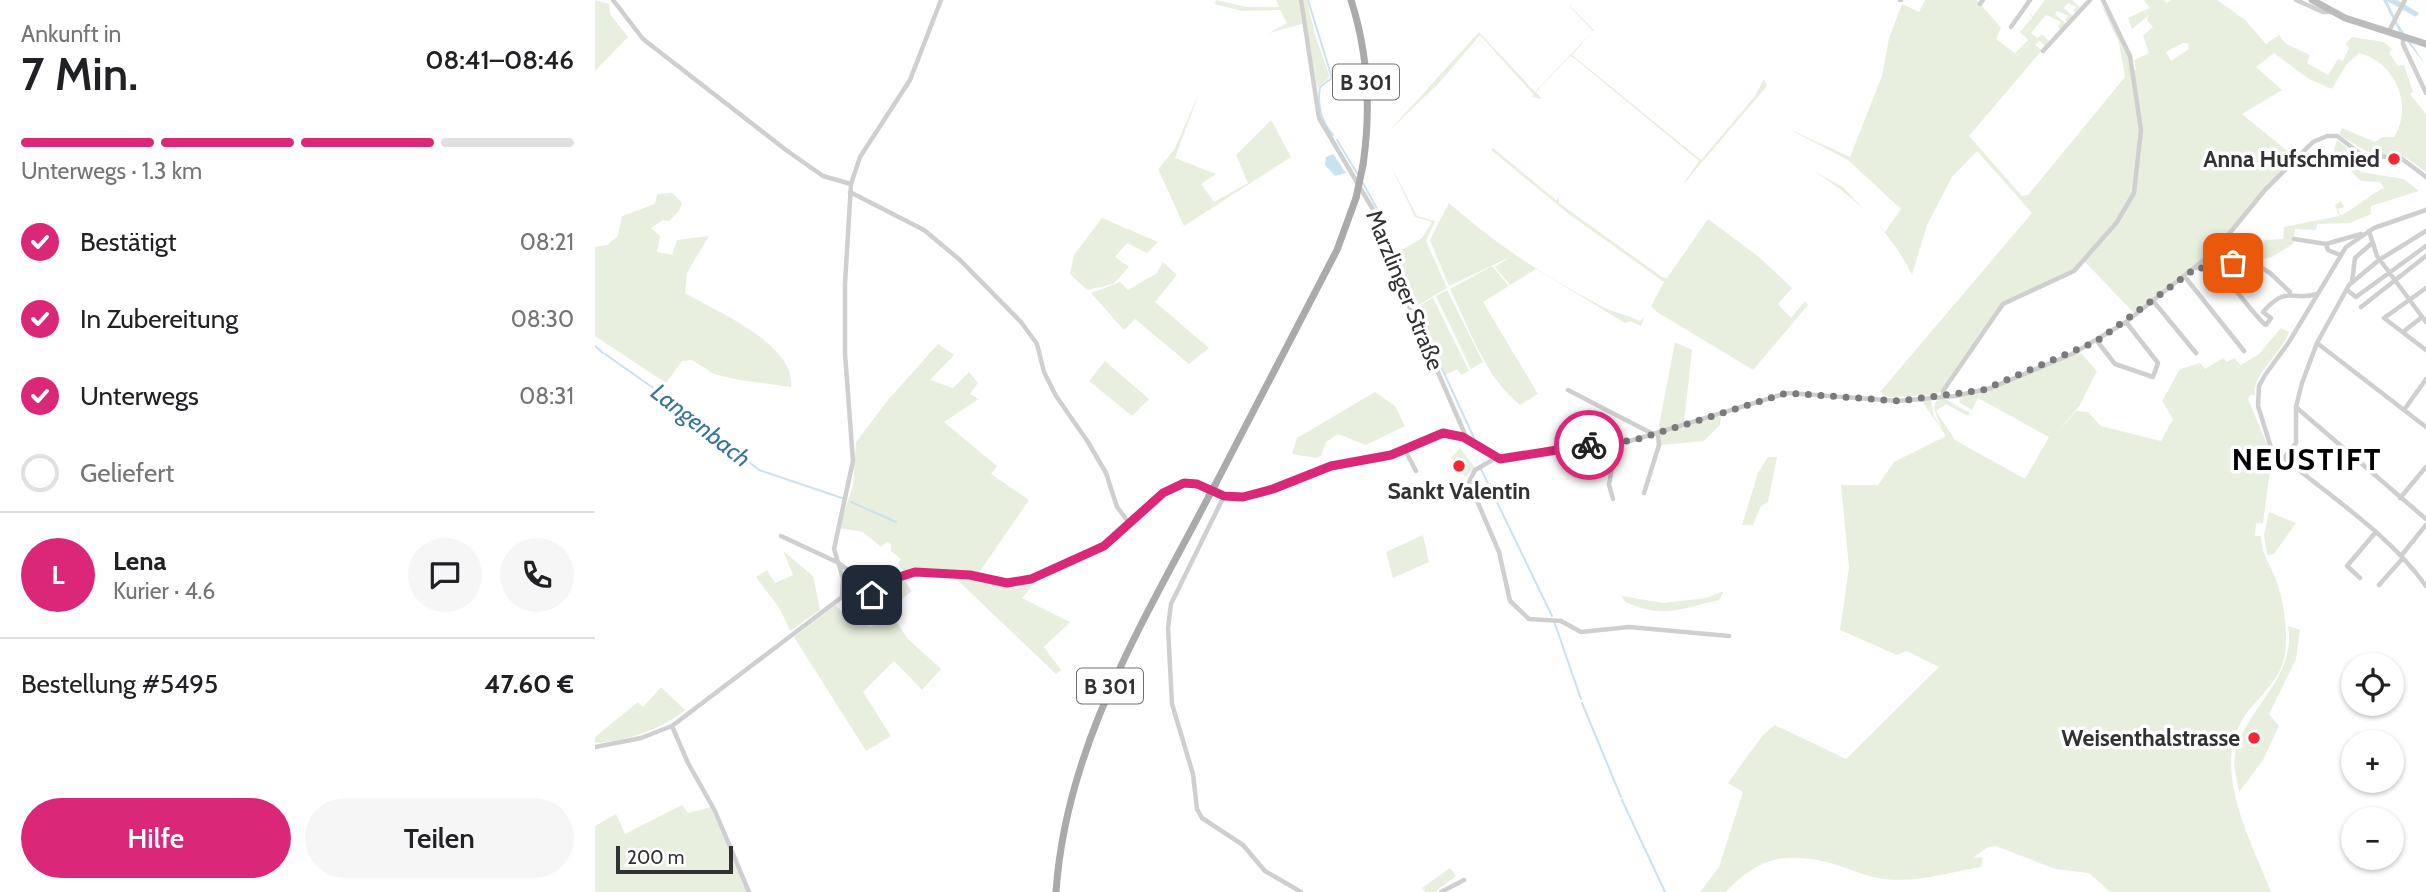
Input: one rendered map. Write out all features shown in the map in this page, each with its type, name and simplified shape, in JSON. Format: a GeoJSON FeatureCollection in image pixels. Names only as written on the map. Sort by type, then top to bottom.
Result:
{"type":"FeatureCollection","features":[{"type":"Feature","properties":{"kind":"main road","name":"B 301"},"geometry":{"type":"LineString","coordinates":[[1056,892],[1066,815],[1090,733],[1121,665],[1332,262],[1356,198],[1367,124],[1366,74],[1351,0]]}},
{"type":"Feature","properties":{"kind":"main road"},"geometry":{"type":"LineString","coordinates":[[2312,0],[2357,21],[2426,44]]}},
{"type":"Feature","properties":{"kind":"street"},"geometry":{"type":"LineString","coordinates":[[613,0],[643,39],[786,150],[823,176],[851,184]]}},
{"type":"Feature","properties":{"kind":"street"},"geometry":{"type":"LineString","coordinates":[[595,747],[641,738],[672,726],[842,597],[844,585],[835,551],[836,533],[853,461],[845,353],[846,249],[851,184],[860,157],[910,80],[941,0]]}},
{"type":"Feature","properties":{"kind":"street","name":"Marzlinger Straße"},"geometry":{"type":"LineString","coordinates":[[1301,0],[1317,112],[1378,218],[1390,262],[1466,430],[1467,439]]}},
{"type":"Feature","properties":{"kind":"street"},"geometry":{"type":"LineString","coordinates":[[2011,27],[2030,0]]}},
{"type":"Feature","properties":{"kind":"street"},"geometry":{"type":"LineString","coordinates":[[2043,51],[2090,0]]}},
{"type":"Feature","properties":{"kind":"street"},"geometry":{"type":"LineString","coordinates":[[1943,397],[1943,391],[2003,304],[2074,271],[2122,216],[2134,193],[2140,150],[2140,117],[2128,49],[2103,0]]}},
{"type":"Feature","properties":{"kind":"street"},"geometry":{"type":"LineString","coordinates":[[2296,0],[2323,12],[2334,12]]}},
{"type":"Feature","properties":{"kind":"street"},"geometry":{"type":"LineString","coordinates":[[2403,4],[2395,20],[2426,93]]}},
{"type":"Feature","properties":{"kind":"street"},"geometry":{"type":"LineString","coordinates":[[842,597],[860,599],[899,577],[919,572],[974,575],[1005,582],[1022,581],[1098,550],[1163,493],[1184,483],[1197,484],[1224,496],[1243,497],[1327,467],[1379,458],[1405,450],[1438,434],[1467,439],[1496,458],[1507,459],[1548,449],[1616,443],[1682,426],[1787,393],[1899,401],[1943,397],[1991,388],[2097,341],[2154,302],[2196,268],[2224,240],[2265,190],[2286,172],[2313,142],[2324,136],[2341,138],[2364,156],[2387,155],[2401,158],[2426,177]]}},
{"type":"Feature","properties":{"kind":"street"},"geometry":{"type":"LineString","coordinates":[[850,192],[924,230],[960,260],[1021,322],[1037,344],[1056,396],[1107,473],[1117,507],[1130,524]]}},
{"type":"Feature","properties":{"kind":"street"},"geometry":{"type":"LineString","coordinates":[[2426,211],[2369,231],[2340,255],[2290,342],[2263,377],[2258,395],[2258,406],[2271,450],[2276,457],[2284,458],[2375,533],[2402,557],[2426,586]]}},
{"type":"Feature","properties":{"kind":"street"},"geometry":{"type":"LineString","coordinates":[[2284,458],[2295,444],[2296,407],[2317,343],[2347,290],[2352,282],[2379,260],[2426,230]]}},
{"type":"Feature","properties":{"kind":"street"},"geometry":{"type":"LineString","coordinates":[[2369,231],[2379,260],[2424,319],[2403,332]]}},
{"type":"Feature","properties":{"kind":"street"},"geometry":{"type":"LineString","coordinates":[[2294,239],[2326,244],[2362,235]]}},
{"type":"Feature","properties":{"kind":"street"},"geometry":{"type":"LineString","coordinates":[[2352,282],[2355,258],[2372,243]]}},
{"type":"Feature","properties":{"kind":"street"},"geometry":{"type":"LineString","coordinates":[[2326,244],[2328,250],[2340,255]]}},
{"type":"Feature","properties":{"kind":"street"},"geometry":{"type":"LineString","coordinates":[[2347,290],[2356,297],[2426,246]]}},
{"type":"Feature","properties":{"kind":"street"},"geometry":{"type":"LineString","coordinates":[[2361,307],[2426,256]]}},
{"type":"Feature","properties":{"kind":"street"},"geometry":{"type":"LineString","coordinates":[[2196,268],[2219,268],[2248,259],[2270,272],[2290,292],[2306,297],[2317,294]]}},
{"type":"Feature","properties":{"kind":"street"},"geometry":{"type":"LineString","coordinates":[[2219,268],[2251,306],[2256,318],[2266,325],[2271,318],[2263,312],[2271,303],[2290,292]]}},
{"type":"Feature","properties":{"kind":"street"},"geometry":{"type":"LineString","coordinates":[[2185,277],[2244,351]]}},
{"type":"Feature","properties":{"kind":"street"},"geometry":{"type":"LineString","coordinates":[[2426,288],[2384,318],[2426,351]]}},
{"type":"Feature","properties":{"kind":"street"},"geometry":{"type":"LineString","coordinates":[[2154,302],[2196,353]]}},
{"type":"Feature","properties":{"kind":"street"},"geometry":{"type":"LineString","coordinates":[[2097,341],[2116,364],[2152,378],[2158,363],[2126,322]]}},
{"type":"Feature","properties":{"kind":"street"},"geometry":{"type":"LineString","coordinates":[[2317,343],[2426,427]]}},
{"type":"Feature","properties":{"kind":"street"},"geometry":{"type":"LineString","coordinates":[[2404,410],[2426,379]]}},
{"type":"Feature","properties":{"kind":"street"},"geometry":{"type":"LineString","coordinates":[[1568,390],[1655,433],[1659,445],[1644,492]]}},
{"type":"Feature","properties":{"kind":"street"},"geometry":{"type":"LineString","coordinates":[[2296,407],[2426,519]]}},
{"type":"Feature","properties":{"kind":"street"},"geometry":{"type":"LineString","coordinates":[[1613,499],[1609,485],[1616,443]]}},
{"type":"Feature","properties":{"kind":"street"},"geometry":{"type":"LineString","coordinates":[[1405,450],[1416,471]]}},
{"type":"Feature","properties":{"kind":"street"},"geometry":{"type":"LineString","coordinates":[[1496,458],[1475,470],[1469,482],[1499,552],[1510,601],[1529,619],[1561,621],[1581,632],[1629,627],[1728,636]]}},
{"type":"Feature","properties":{"kind":"street"},"geometry":{"type":"LineString","coordinates":[[2400,498],[2426,467]]}},
{"type":"Feature","properties":{"kind":"street"},"geometry":{"type":"LineString","coordinates":[[1224,496],[1171,604],[1168,618],[1172,704],[1193,774],[1197,809],[1202,818],[1243,845],[1265,871],[1301,892]]}},
{"type":"Feature","properties":{"kind":"street"},"geometry":{"type":"LineString","coordinates":[[2379,585],[2426,525]]}},
{"type":"Feature","properties":{"kind":"street"},"geometry":{"type":"LineString","coordinates":[[2360,578],[2347,566],[2375,533]]}},
{"type":"Feature","properties":{"kind":"street"},"geometry":{"type":"LineString","coordinates":[[782,536],[839,563],[876,592]]}},
{"type":"Feature","properties":{"kind":"street"},"geometry":{"type":"LineString","coordinates":[[826,556],[835,551]]}},
{"type":"Feature","properties":{"kind":"street"},"geometry":{"type":"LineString","coordinates":[[672,726],[688,763],[715,811],[749,892]]}},
{"type":"Feature","properties":{"kind":"street"},"geometry":{"type":"LineString","coordinates":[[1441,892],[1464,880]]}},
{"type":"Feature","properties":{"kind":"green space"},"geometry":{"type":"Polygon","coordinates":[[[595,0],[609,4],[610,14],[628,37],[595,71],[595,0]]]}},
{"type":"Feature","properties":{"kind":"green space"},"geometry":{"type":"Polygon","coordinates":[[[1216,0],[1247,7],[1279,7],[1276,0],[1299,0],[1302,24],[1269,33],[1287,23],[1280,10],[1242,11],[1215,4],[1216,0]]]}},
{"type":"Feature","properties":{"kind":"green space"},"geometry":{"type":"Polygon","coordinates":[[[1302,0],[1307,0],[1315,35],[1330,77],[1317,88],[1302,0]]]}},
{"type":"Feature","properties":{"kind":"green space"},"geometry":{"type":"Polygon","coordinates":[[[1575,0],[1570,6],[1594,30],[1572,55],[1701,160],[1755,96],[1764,79],[1767,86],[1681,187],[1699,161],[1574,58],[1570,56],[1536,92],[1542,99],[1532,97],[1533,94],[1480,35],[1438,84],[1389,131],[1479,32],[1535,92],[1593,31],[1569,6],[1575,0]]]}},
{"type":"Feature","properties":{"kind":"green space"},"geometry":{"type":"Polygon","coordinates":[[[1925,0],[1977,0],[2001,28],[1996,39],[2015,53],[2028,40],[2020,32],[2032,18],[2028,12],[2033,16],[2045,0],[2072,0],[2080,7],[2075,13],[2073,11],[2076,7],[2068,3],[2064,8],[2073,16],[2068,22],[2065,20],[2068,16],[2057,11],[2055,14],[2066,24],[2061,29],[2058,27],[2061,22],[2046,15],[2031,33],[2038,38],[2042,34],[2049,41],[2045,46],[2039,41],[2035,45],[2042,50],[1969,136],[2022,196],[2028,195],[2125,77],[2119,43],[2099,0],[2127,49],[2131,74],[2136,69],[2134,60],[2149,53],[2143,36],[2153,27],[2147,20],[2149,15],[2132,29],[2128,18],[2150,8],[2144,0],[2164,0],[2167,3],[2171,0],[2217,0],[2245,20],[2266,44],[2279,35],[2286,44],[2310,55],[2307,63],[2328,75],[2338,59],[2343,61],[2349,48],[2345,44],[2352,37],[2384,42],[2392,49],[2389,53],[2398,66],[2404,65],[2413,92],[2410,94],[2426,114],[2426,172],[2404,156],[2371,154],[2339,135],[2342,128],[2375,142],[2382,137],[2394,137],[2400,125],[2401,99],[2391,75],[2382,65],[2359,53],[2346,65],[2332,89],[2309,79],[2274,53],[2256,67],[2282,90],[2242,114],[2296,158],[2208,254],[2135,314],[2085,262],[2059,279],[2004,302],[1938,395],[1887,397],[1880,392],[2032,213],[1977,151],[1952,177],[1927,225],[1912,275],[1892,241],[1874,220],[1885,232],[1901,209],[1848,160],[1785,127],[1850,157],[1882,76],[1889,38],[1902,4],[1919,12],[1925,0]],[[2183,43],[2166,52],[2171,61],[2189,49],[2188,43],[2183,43]]]}},
{"type":"Feature","properties":{"kind":"green space"},"geometry":{"type":"Polygon","coordinates":[[[1200,91],[1175,158],[1216,174],[1201,184],[1214,202],[1248,183],[1236,155],[1271,120],[1291,157],[1184,226],[1158,169],[1174,150],[1200,91]]]}},
{"type":"Feature","properties":{"kind":"green space"},"geometry":{"type":"Polygon","coordinates":[[[2337,140],[2359,157],[2357,167],[2361,172],[2404,179],[2419,191],[2371,206],[2371,214],[2350,223],[2317,224],[2316,230],[2295,229],[2293,244],[2272,257],[2233,266],[2235,259],[2260,248],[2265,240],[2283,239],[2284,227],[2339,216],[2335,205],[2341,201],[2344,207],[2338,209],[2340,215],[2384,188],[2380,182],[2361,181],[2333,153],[2337,140]]]}},
{"type":"Feature","properties":{"kind":"green space"},"geometry":{"type":"Polygon","coordinates":[[[1493,148],[1556,200],[1559,198],[1559,203],[1662,277],[1667,278],[1708,219],[1759,257],[1792,288],[1778,304],[1791,318],[1805,301],[1808,305],[1753,370],[1657,312],[1651,306],[1664,282],[1570,215],[1491,150],[1493,148]]]}},
{"type":"Feature","properties":{"kind":"green space"},"geometry":{"type":"Polygon","coordinates":[[[1389,162],[1417,216],[1435,221],[1426,241],[1447,288],[1415,307],[1392,256],[1422,238],[1432,222],[1415,217],[1389,162]]]}},
{"type":"Feature","properties":{"kind":"green space"},"geometry":{"type":"Polygon","coordinates":[[[1802,165],[1843,187],[1863,208],[1835,186],[1802,165]]]}},
{"type":"Feature","properties":{"kind":"green space"},"geometry":{"type":"Polygon","coordinates":[[[672,193],[682,203],[679,211],[669,221],[663,220],[651,228],[660,236],[657,252],[672,255],[677,240],[709,236],[687,273],[685,293],[733,319],[768,343],[789,371],[791,387],[714,374],[692,360],[682,361],[666,383],[595,336],[595,247],[607,245],[618,236],[622,216],[655,204],[657,194],[672,193]]]}},
{"type":"Feature","properties":{"kind":"green space"},"geometry":{"type":"Polygon","coordinates":[[[1449,203],[1503,246],[1560,283],[1611,310],[1640,321],[1645,316],[1641,326],[1630,321],[1625,323],[1536,269],[1510,285],[1495,267],[1510,257],[1449,286],[1430,240],[1449,203]]]}},
{"type":"Feature","properties":{"kind":"green space"},"geometry":{"type":"Polygon","coordinates":[[[1102,218],[1158,242],[1147,253],[1127,243],[1115,257],[1129,267],[1113,284],[1087,290],[1070,274],[1074,255],[1102,218]]]}},
{"type":"Feature","properties":{"kind":"green space"},"geometry":{"type":"Polygon","coordinates":[[[1163,262],[1177,275],[1155,302],[1209,348],[1189,364],[1135,319],[1124,330],[1091,293],[1120,282],[1128,290],[1157,273],[1163,262]]]}},
{"type":"Feature","properties":{"kind":"green space"},"geometry":{"type":"Polygon","coordinates":[[[1492,266],[1509,286],[1483,302],[1538,394],[1520,405],[1507,393],[1487,366],[1450,289],[1492,266]]]}},
{"type":"Feature","properties":{"kind":"green space"},"geometry":{"type":"Polygon","coordinates":[[[1447,290],[1483,362],[1471,369],[1436,296],[1447,290]]]}},
{"type":"Feature","properties":{"kind":"green space"},"geometry":{"type":"Polygon","coordinates":[[[1433,298],[1469,371],[1461,375],[1457,369],[1445,375],[1415,308],[1433,298]]]}},
{"type":"Feature","properties":{"kind":"green space"},"geometry":{"type":"Polygon","coordinates":[[[2281,328],[2289,332],[2286,340],[2262,372],[2255,388],[2255,396],[2251,394],[2248,399],[2272,456],[2263,523],[2256,523],[2255,536],[2261,536],[2283,604],[2285,655],[2274,681],[2244,717],[2235,737],[2231,759],[2238,805],[2271,892],[2110,892],[2089,873],[2055,869],[1996,846],[1988,847],[1973,858],[1983,857],[1981,867],[1909,880],[1877,878],[1830,863],[1793,858],[1758,866],[1736,881],[1726,892],[1700,892],[1719,867],[1743,792],[1728,783],[1763,735],[1775,725],[1846,759],[1939,667],[1907,651],[1897,655],[1840,630],[1849,568],[1841,485],[1878,485],[1894,462],[1946,436],[1921,400],[1931,401],[1934,416],[1942,429],[1934,409],[1936,401],[1945,399],[1970,413],[1968,416],[1946,404],[1936,411],[1955,440],[2025,479],[2049,437],[1978,398],[1972,410],[1959,402],[1961,397],[2080,352],[2097,371],[2080,405],[2055,435],[2076,411],[2088,412],[2101,426],[2161,441],[2173,419],[2162,401],[2180,369],[2200,363],[2205,369],[2223,358],[2227,362],[2234,358],[2241,365],[2259,354],[2281,328]]]}},
{"type":"Feature","properties":{"kind":"green space"},"geometry":{"type":"Polygon","coordinates":[[[1675,342],[1692,350],[1684,422],[1658,431],[1675,342]]]}},
{"type":"Feature","properties":{"kind":"green space"},"geometry":{"type":"Polygon","coordinates":[[[938,344],[954,355],[930,380],[953,388],[969,372],[978,383],[970,394],[979,399],[944,422],[997,466],[991,474],[1029,500],[978,574],[922,569],[904,572],[898,563],[901,559],[891,551],[891,544],[887,542],[881,547],[863,532],[839,528],[853,485],[856,442],[888,400],[938,344]]]}},
{"type":"Feature","properties":{"kind":"green space"},"geometry":{"type":"Polygon","coordinates":[[[1105,361],[1149,399],[1132,416],[1089,381],[1105,361]]]}},
{"type":"Feature","properties":{"kind":"green space"},"geometry":{"type":"Polygon","coordinates":[[[1375,392],[1395,406],[1405,426],[1366,445],[1338,434],[1326,442],[1321,456],[1316,458],[1292,454],[1297,438],[1375,392]]]}},
{"type":"Feature","properties":{"kind":"green space"},"geometry":{"type":"Polygon","coordinates":[[[1721,416],[1720,425],[1704,441],[1661,445],[1661,433],[1721,416]]]}},
{"type":"Feature","properties":{"kind":"green space"},"geometry":{"type":"Polygon","coordinates":[[[1460,448],[1475,468],[1465,477],[1451,458],[1460,448]]]}},
{"type":"Feature","properties":{"kind":"green space"},"geometry":{"type":"Polygon","coordinates":[[[1768,457],[1777,457],[1768,502],[1761,506],[1753,525],[1742,525],[1758,473],[1768,457]]]}},
{"type":"Feature","properties":{"kind":"green space"},"geometry":{"type":"Polygon","coordinates":[[[2269,512],[2296,523],[2274,554],[2267,555],[2264,535],[2269,512]]]}},
{"type":"Feature","properties":{"kind":"green space"},"geometry":{"type":"Polygon","coordinates":[[[1423,535],[1429,562],[1393,578],[1386,552],[1423,535]]]}},
{"type":"Feature","properties":{"kind":"green space"},"geometry":{"type":"Polygon","coordinates":[[[783,551],[813,576],[820,610],[790,631],[780,609],[756,577],[767,570],[775,583],[793,575],[783,551]]]}},
{"type":"Feature","properties":{"kind":"green space"},"geometry":{"type":"Polygon","coordinates":[[[951,574],[1006,583],[1040,577],[1022,598],[1070,622],[1044,647],[1061,670],[1056,674],[951,574]]]}},
{"type":"Feature","properties":{"kind":"green space"},"geometry":{"type":"Polygon","coordinates":[[[901,576],[912,591],[888,610],[876,595],[901,576]]]}},
{"type":"Feature","properties":{"kind":"green space"},"geometry":{"type":"Polygon","coordinates":[[[1724,591],[1719,600],[1672,611],[1639,607],[1625,602],[1622,596],[1663,603],[1706,598],[1724,591]]]}},
{"type":"Feature","properties":{"kind":"green space"},"geometry":{"type":"Polygon","coordinates":[[[835,605],[855,623],[867,621],[869,627],[895,620],[908,639],[941,669],[922,690],[894,661],[863,692],[891,736],[866,751],[794,637],[835,605]]]}},
{"type":"Feature","properties":{"kind":"green space"},"geometry":{"type":"Polygon","coordinates":[[[2288,626],[2300,630],[2296,659],[2269,714],[2279,726],[2263,760],[2239,792],[2234,765],[2236,745],[2243,747],[2239,741],[2246,726],[2280,672],[2289,643],[2288,626]]]}},
{"type":"Feature","properties":{"kind":"green space"},"geometry":{"type":"Polygon","coordinates":[[[661,687],[685,710],[643,733],[595,743],[595,737],[638,702],[643,707],[661,687]]]}},
{"type":"Feature","properties":{"kind":"green space"},"geometry":{"type":"Polygon","coordinates":[[[682,805],[688,813],[711,807],[747,892],[595,892],[595,826],[616,814],[625,834],[682,805]]]}},
{"type":"Feature","properties":{"kind":"green space"},"geometry":{"type":"Polygon","coordinates":[[[1450,868],[1456,876],[1435,892],[1425,892],[1422,888],[1450,868]]]}},
{"type":"Feature","properties":{"kind":"water"},"geometry":{"type":"Polygon","coordinates":[[[2383,0],[2397,0],[2419,13],[2416,17],[2387,1],[2398,24],[2426,65],[2400,33],[2383,0]]]}},
{"type":"Feature","properties":{"kind":"water"},"geometry":{"type":"Polygon","coordinates":[[[1333,154],[1346,173],[1335,176],[1325,165],[1326,157],[1333,154]]]}},
{"type":"Feature","properties":{"kind":"waterway"},"geometry":{"type":"LineString","coordinates":[[1308,0],[1332,78],[1320,87],[1319,100],[1323,118],[1333,135]]}},
{"type":"Feature","properties":{"kind":"waterway"},"geometry":{"type":"LineString","coordinates":[[1337,140],[1358,175]]}},
{"type":"Feature","properties":{"kind":"waterway"},"geometry":{"type":"LineString","coordinates":[[1363,183],[1381,216],[1392,260],[1474,438]]}},
{"type":"Feature","properties":{"kind":"waterway","name":"Langenbach"},"geometry":{"type":"LineString","coordinates":[[595,346],[603,353]]}},
{"type":"Feature","properties":{"kind":"waterway","name":"Langenbach"},"geometry":{"type":"LineString","coordinates":[[605,354],[686,411],[759,470],[842,498]]}},
{"type":"Feature","properties":{"kind":"waterway"},"geometry":{"type":"LineString","coordinates":[[1481,469],[1552,616]]}},
{"type":"Feature","properties":{"kind":"waterway","name":"Langenbach"},"geometry":{"type":"LineString","coordinates":[[851,502],[896,522]]}},
{"type":"Feature","properties":{"kind":"waterway"},"geometry":{"type":"LineString","coordinates":[[1554,621],[1581,699]]}},
{"type":"Feature","properties":{"kind":"waterway"},"geometry":{"type":"LineString","coordinates":[[1582,703],[1621,797]]}},
{"type":"Feature","properties":{"kind":"waterway"},"geometry":{"type":"LineString","coordinates":[[1622,800],[1665,892]]}},
{"type":"Feature","properties":{"kind":"way so far"},"geometry":{"type":"LineString","coordinates":[[1589,445],[1635,440],[1787,393],[1899,401],[1955,396],[1983,390],[2097,341],[2140,312],[2196,268],[2219,268],[2233,263]]}},
{"type":"Feature","properties":{"kind":"place","name":"Anna Hufschmied"},"geometry":{"type":"Point","coordinates":[2394,159]}},
{"type":"Feature","properties":{"kind":"place","name":"Sankt Valentin"},"geometry":{"type":"Point","coordinates":[1459,466]}},
{"type":"Feature","properties":{"kind":"place","name":"Weisenthalstrasse"},"geometry":{"type":"Point","coordinates":[2254,738]}},
{"type":"Feature","properties":{"kind":"district","name":"NEUSTIFT"},"geometry":{"type":"Point","coordinates":[2307,459]}},
{"type":"Feature","properties":{"kind":"route"},"geometry":{"type":"LineString","coordinates":[[872,595],[911,572],[970,575],[1007,583],[1031,579],[1104,546],[1163,493],[1184,483],[1197,484],[1224,496],[1243,497],[1273,489],[1331,466],[1391,455],[1443,433],[1472,441],[1500,459],[1548,449],[1589,445]]}}]}
